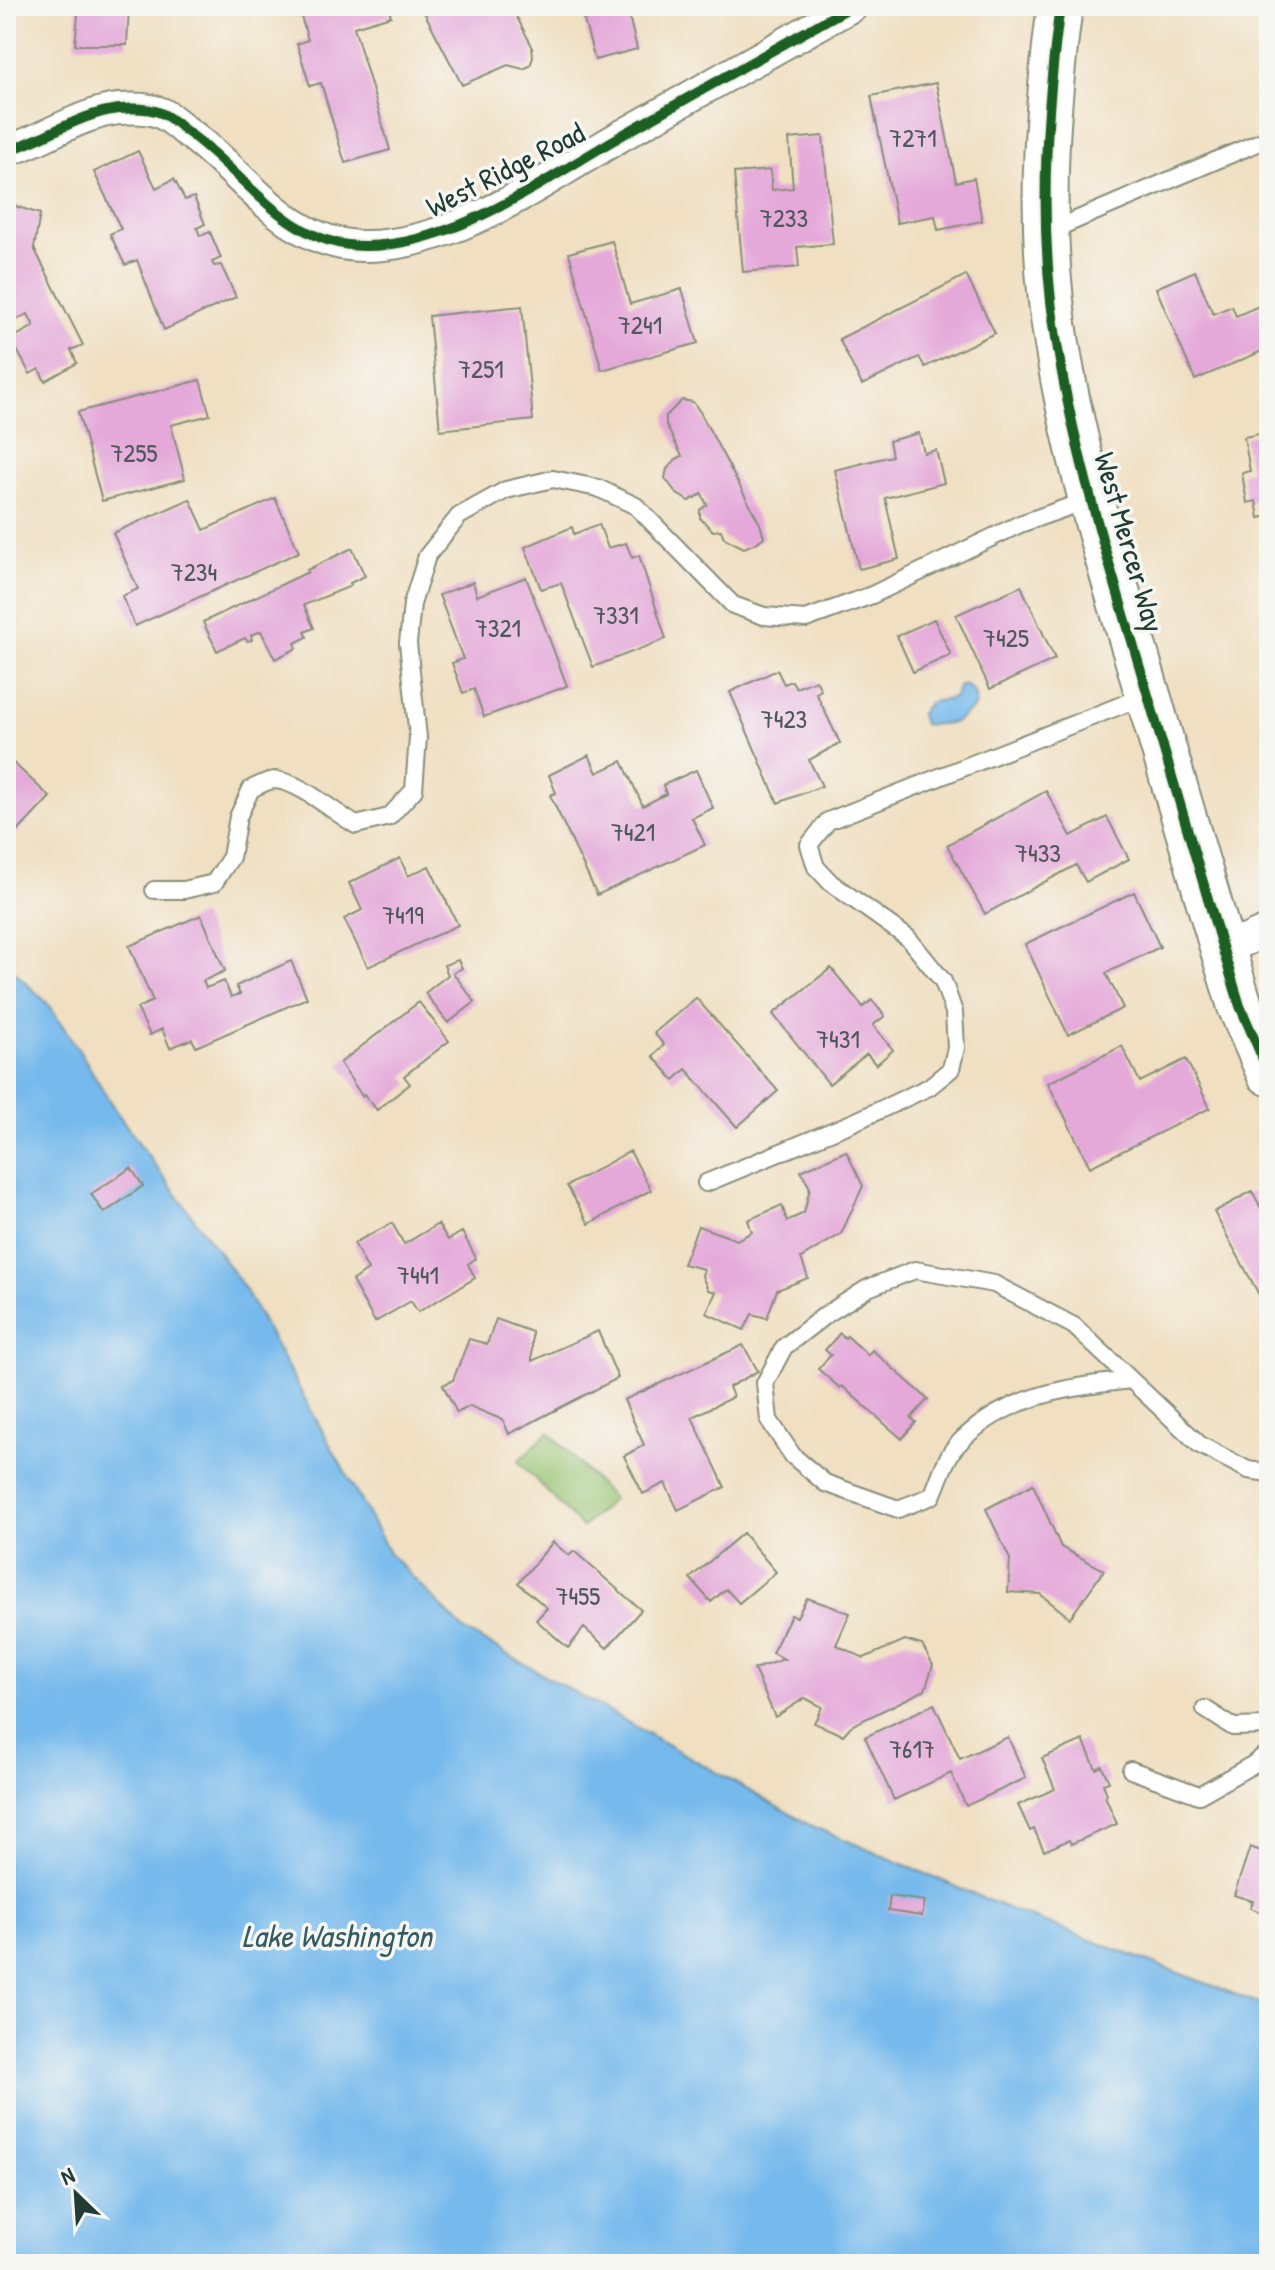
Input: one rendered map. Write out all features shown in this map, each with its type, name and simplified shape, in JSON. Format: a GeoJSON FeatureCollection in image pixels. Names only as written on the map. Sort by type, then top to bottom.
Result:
{"type":"FeatureCollection","features":[{"type":"Feature","properties":{"kind":"street","name":"West Ridge Road"},"geometry":{"type":"LineString","coordinates":[[6,151],[25,146],[98,113],[138,109],[162,113],[196,138],[276,211],[304,231],[330,241],[364,247],[415,240],[496,207],[852,6]]}},
{"type":"Feature","properties":{"kind":"street","name":"West Mercer Way"},"geometry":{"type":"LineString","coordinates":[[1060,6],[1048,95],[1045,177],[1051,299],[1060,367],[1090,499],[1223,950],[1240,1006],[1269,1073]]}},
{"type":"Feature","properties":{"kind":"street"},"geometry":{"type":"LineString","coordinates":[[1223,950],[1269,930]]}},
{"type":"Feature","properties":{"kind":"lane"},"geometry":{"type":"LineString","coordinates":[[1046,233],[1269,138]]}},
{"type":"Feature","properties":{"kind":"lane"},"geometry":{"type":"LineString","coordinates":[[154,890],[184,890],[214,883],[231,857],[238,817],[251,789],[272,779],[298,786],[356,825],[389,817],[414,790],[418,737],[408,643],[415,592],[427,556],[459,516],[506,490],[553,479],[598,488],[636,506],[733,605],[764,616],[806,619],[872,595],[1020,524],[1090,499]]}},
{"type":"Feature","properties":{"kind":"lane"},"geometry":{"type":"LineString","coordinates":[[706,1183],[854,1122],[929,1087],[951,1069],[956,1048],[954,1012],[943,981],[908,938],[831,883],[816,867],[809,845],[828,821],[1148,694]]}},
{"type":"Feature","properties":{"kind":"lane"},"geometry":{"type":"LineString","coordinates":[[1131,1380],[1072,1386],[1035,1396],[996,1413],[954,1448],[932,1496],[898,1509],[825,1483],[793,1456],[769,1420],[765,1383],[784,1347],[868,1288],[915,1270],[994,1284],[1074,1326],[1200,1445],[1248,1470],[1269,1473]]}},
{"type":"Feature","properties":{"kind":"lane"},"geometry":{"type":"LineString","coordinates":[[1205,1709],[1233,1727],[1269,1726]]}},
{"type":"Feature","properties":{"kind":"lane"},"geometry":{"type":"LineString","coordinates":[[1131,1770],[1199,1795],[1269,1752]]}},
{"type":"Feature","properties":{"kind":"green space"},"geometry":{"type":"Polygon","coordinates":[[[549,1432],[613,1499],[582,1528],[518,1461],[549,1432]]]}},
{"type":"Feature","properties":{"kind":"water"},"geometry":{"type":"Polygon","coordinates":[[[964,685],[974,693],[975,707],[953,723],[924,725],[920,715],[928,704],[955,697],[958,687],[964,685]]]}},
{"type":"Feature","properties":{"kind":"water","name":"Lake Washington"},"geometry":{"type":"Polygon","coordinates":[[[6,964],[47,1003],[115,1110],[243,1286],[390,1554],[464,1630],[810,1825],[1016,1912],[1269,2007],[1269,2264],[6,2264],[6,964]]]}},
{"type":"Feature","properties":{"kind":"building"},"geometry":{"type":"Polygon","coordinates":[[[74,6],[129,6],[127,45],[75,45],[78,14],[74,6]]]}},
{"type":"Feature","properties":{"kind":"building"},"geometry":{"type":"Polygon","coordinates":[[[298,6],[388,6],[391,16],[354,27],[390,150],[345,163],[321,83],[310,86],[297,44],[308,40],[298,6]]]}},
{"type":"Feature","properties":{"kind":"building"},"geometry":{"type":"Polygon","coordinates":[[[421,6],[511,6],[532,46],[530,66],[523,69],[508,65],[462,85],[421,6]]]}},
{"type":"Feature","properties":{"kind":"building"},"geometry":{"type":"Polygon","coordinates":[[[580,6],[647,6],[628,12],[637,49],[595,60],[580,6]]]}},
{"type":"Feature","properties":{"kind":"building"},"geometry":{"type":"Polygon","coordinates":[[[936,83],[956,182],[974,178],[982,221],[938,230],[935,216],[897,223],[871,96],[936,83]]]}},
{"type":"Feature","properties":{"kind":"building"},"geometry":{"type":"Polygon","coordinates":[[[823,136],[833,244],[797,247],[799,267],[743,272],[734,173],[770,170],[772,190],[793,188],[789,139],[823,136]]]}},
{"type":"Feature","properties":{"kind":"building"},"geometry":{"type":"Polygon","coordinates":[[[138,151],[156,188],[174,179],[185,200],[194,197],[205,224],[197,228],[200,236],[210,232],[221,258],[212,262],[214,266],[221,265],[236,297],[164,330],[137,260],[125,265],[110,234],[121,229],[94,172],[138,151]]]}},
{"type":"Feature","properties":{"kind":"building"},"geometry":{"type":"Polygon","coordinates":[[[9,204],[40,214],[34,248],[83,345],[71,350],[77,363],[45,381],[39,369],[30,374],[11,339],[34,326],[28,314],[13,321],[6,309],[6,209],[9,204]]]}},
{"type":"Feature","properties":{"kind":"building"},"geometry":{"type":"Polygon","coordinates":[[[612,241],[630,304],[682,289],[698,343],[602,370],[569,253],[612,241]]]}},
{"type":"Feature","properties":{"kind":"building"},"geometry":{"type":"Polygon","coordinates":[[[1195,271],[1213,314],[1232,306],[1236,316],[1268,302],[1269,348],[1195,380],[1156,288],[1195,271]]]}},
{"type":"Feature","properties":{"kind":"building"},"geometry":{"type":"Polygon","coordinates":[[[966,275],[995,333],[925,367],[919,357],[862,385],[839,339],[966,275]]]}},
{"type":"Feature","properties":{"kind":"building"},"geometry":{"type":"Polygon","coordinates":[[[522,306],[533,420],[440,430],[429,316],[522,306]]]}},
{"type":"Feature","properties":{"kind":"building"},"geometry":{"type":"Polygon","coordinates":[[[200,380],[210,415],[171,425],[185,479],[102,501],[78,412],[200,380]]]}},
{"type":"Feature","properties":{"kind":"building"},"geometry":{"type":"Polygon","coordinates":[[[682,400],[693,402],[700,412],[760,524],[764,537],[756,543],[744,548],[724,538],[721,530],[713,531],[700,518],[700,510],[707,505],[702,494],[689,501],[677,494],[665,478],[667,469],[682,456],[666,425],[666,416],[682,400]]]}},
{"type":"Feature","properties":{"kind":"building"},"geometry":{"type":"Polygon","coordinates":[[[1269,432],[1269,516],[1259,518],[1256,501],[1247,503],[1242,473],[1250,471],[1244,437],[1269,432]]]}},
{"type":"Feature","properties":{"kind":"building"},"geometry":{"type":"Polygon","coordinates":[[[919,433],[924,453],[936,450],[944,483],[885,498],[899,559],[859,569],[835,470],[892,456],[889,441],[919,433]]]}},
{"type":"Feature","properties":{"kind":"building"},"geometry":{"type":"Polygon","coordinates":[[[275,498],[299,552],[135,626],[122,596],[138,589],[113,533],[190,499],[204,530],[275,498]]]}},
{"type":"Feature","properties":{"kind":"building"},"geometry":{"type":"Polygon","coordinates":[[[599,524],[608,548],[626,543],[632,558],[639,555],[666,639],[593,667],[561,583],[541,589],[525,547],[572,527],[574,534],[599,524]]]}},
{"type":"Feature","properties":{"kind":"building"},"geometry":{"type":"Polygon","coordinates":[[[352,548],[365,576],[350,583],[351,586],[304,605],[314,628],[305,632],[307,637],[295,643],[297,648],[275,659],[261,631],[251,635],[252,640],[245,638],[217,651],[203,622],[352,548]]]}},
{"type":"Feature","properties":{"kind":"building"},"geometry":{"type":"Polygon","coordinates":[[[526,577],[567,686],[484,717],[474,689],[463,693],[452,663],[463,659],[439,595],[473,582],[477,596],[526,577]]]}},
{"type":"Feature","properties":{"kind":"building"},"geometry":{"type":"Polygon","coordinates":[[[1021,586],[1055,659],[990,689],[956,615],[1021,586]]]}},
{"type":"Feature","properties":{"kind":"building"},"geometry":{"type":"Polygon","coordinates":[[[934,619],[951,655],[913,672],[897,636],[934,619]]]}},
{"type":"Feature","properties":{"kind":"building"},"geometry":{"type":"Polygon","coordinates":[[[777,670],[784,684],[792,681],[796,688],[816,680],[821,690],[816,693],[840,743],[809,760],[822,786],[778,803],[730,692],[777,670]]]}},
{"type":"Feature","properties":{"kind":"building"},"geometry":{"type":"Polygon","coordinates":[[[589,755],[597,773],[622,761],[643,806],[666,794],[663,785],[696,770],[713,808],[692,818],[705,845],[597,895],[550,795],[556,793],[549,775],[589,755]]]}},
{"type":"Feature","properties":{"kind":"building"},"geometry":{"type":"Polygon","coordinates":[[[6,756],[50,797],[9,841],[6,838],[6,756]]]}},
{"type":"Feature","properties":{"kind":"building"},"geometry":{"type":"Polygon","coordinates":[[[1046,791],[1071,836],[1107,817],[1129,859],[1086,882],[1076,865],[985,914],[947,845],[1046,791]]]}},
{"type":"Feature","properties":{"kind":"building"},"geometry":{"type":"Polygon","coordinates":[[[400,858],[408,876],[429,866],[458,925],[368,967],[344,919],[362,910],[349,883],[400,858]]]}},
{"type":"Feature","properties":{"kind":"building"},"geometry":{"type":"Polygon","coordinates":[[[1134,892],[1160,947],[1106,973],[1123,1008],[1068,1035],[1025,944],[1134,892]]]}},
{"type":"Feature","properties":{"kind":"building"},"geometry":{"type":"Polygon","coordinates":[[[201,915],[225,971],[203,981],[206,988],[224,981],[231,997],[240,994],[236,986],[291,961],[307,998],[196,1047],[192,1039],[170,1048],[162,1029],[150,1035],[137,1008],[153,1001],[129,946],[201,915]]]}},
{"type":"Feature","properties":{"kind":"building"},"geometry":{"type":"Polygon","coordinates":[[[458,960],[462,968],[453,973],[475,1002],[448,1023],[425,993],[448,975],[444,965],[458,960]]]}},
{"type":"Feature","properties":{"kind":"building"},"geometry":{"type":"Polygon","coordinates":[[[831,968],[863,1007],[872,1000],[885,1016],[873,1025],[893,1050],[876,1065],[867,1054],[829,1084],[773,1014],[831,968]]]}},
{"type":"Feature","properties":{"kind":"building"},"geometry":{"type":"Polygon","coordinates":[[[696,998],[778,1091],[737,1127],[686,1069],[674,1080],[653,1056],[664,1045],[654,1033],[696,998]]]}},
{"type":"Feature","properties":{"kind":"building"},"geometry":{"type":"Polygon","coordinates":[[[419,1002],[449,1041],[404,1076],[410,1084],[377,1110],[364,1094],[362,1096],[340,1063],[419,1002]]]}},
{"type":"Feature","properties":{"kind":"building"},"geometry":{"type":"Polygon","coordinates":[[[1122,1046],[1140,1082],[1186,1059],[1210,1108],[1090,1167],[1048,1083],[1122,1046]]]}},
{"type":"Feature","properties":{"kind":"building"},"geometry":{"type":"Polygon","coordinates":[[[630,1151],[651,1190],[589,1224],[567,1186],[630,1151]]]}},
{"type":"Feature","properties":{"kind":"building"},"geometry":{"type":"Polygon","coordinates":[[[846,1151],[863,1186],[841,1234],[801,1258],[808,1278],[777,1290],[767,1318],[752,1314],[744,1330],[706,1313],[716,1292],[708,1290],[702,1276],[704,1269],[683,1264],[698,1226],[737,1240],[752,1232],[748,1220],[782,1205],[787,1221],[804,1213],[810,1188],[801,1171],[846,1151]]]}},
{"type":"Feature","properties":{"kind":"building"},"geometry":{"type":"Polygon","coordinates":[[[131,1168],[143,1186],[104,1213],[91,1194],[131,1168]]]}},
{"type":"Feature","properties":{"kind":"building"},"geometry":{"type":"Polygon","coordinates":[[[1252,1191],[1269,1223],[1269,1313],[1214,1212],[1252,1191]]]}},
{"type":"Feature","properties":{"kind":"building"},"geometry":{"type":"Polygon","coordinates":[[[392,1223],[404,1244],[438,1224],[448,1240],[462,1232],[476,1258],[468,1264],[475,1278],[418,1312],[411,1301],[375,1322],[352,1281],[368,1270],[354,1243],[392,1223]]]}},
{"type":"Feature","properties":{"kind":"building"},"geometry":{"type":"Polygon","coordinates":[[[496,1319],[532,1332],[532,1361],[598,1331],[618,1378],[509,1434],[503,1420],[470,1406],[457,1413],[443,1385],[453,1380],[469,1339],[487,1344],[496,1319]]]}},
{"type":"Feature","properties":{"kind":"building"},"geometry":{"type":"Polygon","coordinates":[[[840,1333],[868,1355],[872,1350],[928,1399],[911,1418],[916,1422],[902,1439],[818,1369],[831,1355],[825,1350],[840,1333]]]}},
{"type":"Feature","properties":{"kind":"building"},"geometry":{"type":"Polygon","coordinates":[[[743,1345],[758,1371],[729,1387],[733,1397],[692,1417],[725,1487],[678,1510],[665,1483],[643,1494],[624,1456],[644,1445],[624,1400],[743,1345]]]}},
{"type":"Feature","properties":{"kind":"building"},"geometry":{"type":"Polygon","coordinates":[[[1033,1484],[1061,1547],[1104,1570],[1070,1618],[1040,1594],[1008,1592],[1010,1559],[986,1509],[1033,1484]]]}},
{"type":"Feature","properties":{"kind":"building"},"geometry":{"type":"Polygon","coordinates":[[[743,1533],[776,1572],[739,1603],[726,1589],[711,1602],[690,1578],[743,1533]]]}},
{"type":"Feature","properties":{"kind":"building"},"geometry":{"type":"Polygon","coordinates":[[[553,1542],[569,1556],[574,1551],[641,1610],[607,1648],[584,1628],[568,1648],[536,1620],[547,1608],[518,1583],[553,1542]]]}},
{"type":"Feature","properties":{"kind":"building"},"geometry":{"type":"Polygon","coordinates":[[[807,1598],[850,1613],[836,1645],[864,1658],[905,1640],[922,1645],[933,1665],[925,1690],[851,1726],[843,1735],[814,1723],[822,1707],[805,1698],[775,1717],[754,1669],[784,1659],[772,1653],[791,1615],[797,1617],[807,1598]]]}},
{"type":"Feature","properties":{"kind":"building"},"geometry":{"type":"Polygon","coordinates":[[[934,1704],[960,1759],[1008,1737],[1026,1778],[966,1806],[951,1773],[894,1800],[865,1737],[934,1704]]]}},
{"type":"Feature","properties":{"kind":"building"},"geometry":{"type":"Polygon","coordinates":[[[1083,1740],[1096,1769],[1102,1766],[1109,1782],[1103,1784],[1105,1796],[1117,1824],[1071,1844],[1069,1840],[1044,1851],[1018,1805],[1055,1789],[1042,1758],[1083,1740]]]}},
{"type":"Feature","properties":{"kind":"building"},"geometry":{"type":"Polygon","coordinates":[[[1250,1847],[1267,1853],[1269,1857],[1269,1915],[1250,1908],[1253,1901],[1234,1895],[1250,1847]]]}},
{"type":"Feature","properties":{"kind":"building"},"geometry":{"type":"Polygon","coordinates":[[[890,1896],[925,1901],[922,1916],[888,1911],[890,1896]]]}},
{"type":"Feature","properties":{"kind":"cycle path"},"geometry":{"type":"LineString","coordinates":[[6,151],[90,116],[119,109],[152,110],[174,121],[268,204],[312,234],[337,243],[365,246],[398,243],[432,235],[498,208],[852,6]]}},
{"type":"Feature","properties":{"kind":"cycle path"},"geometry":{"type":"LineString","coordinates":[[1060,6],[1049,117],[1046,227],[1051,301],[1065,389],[1096,519],[1223,950],[1240,1006],[1269,1073]]}}]}
